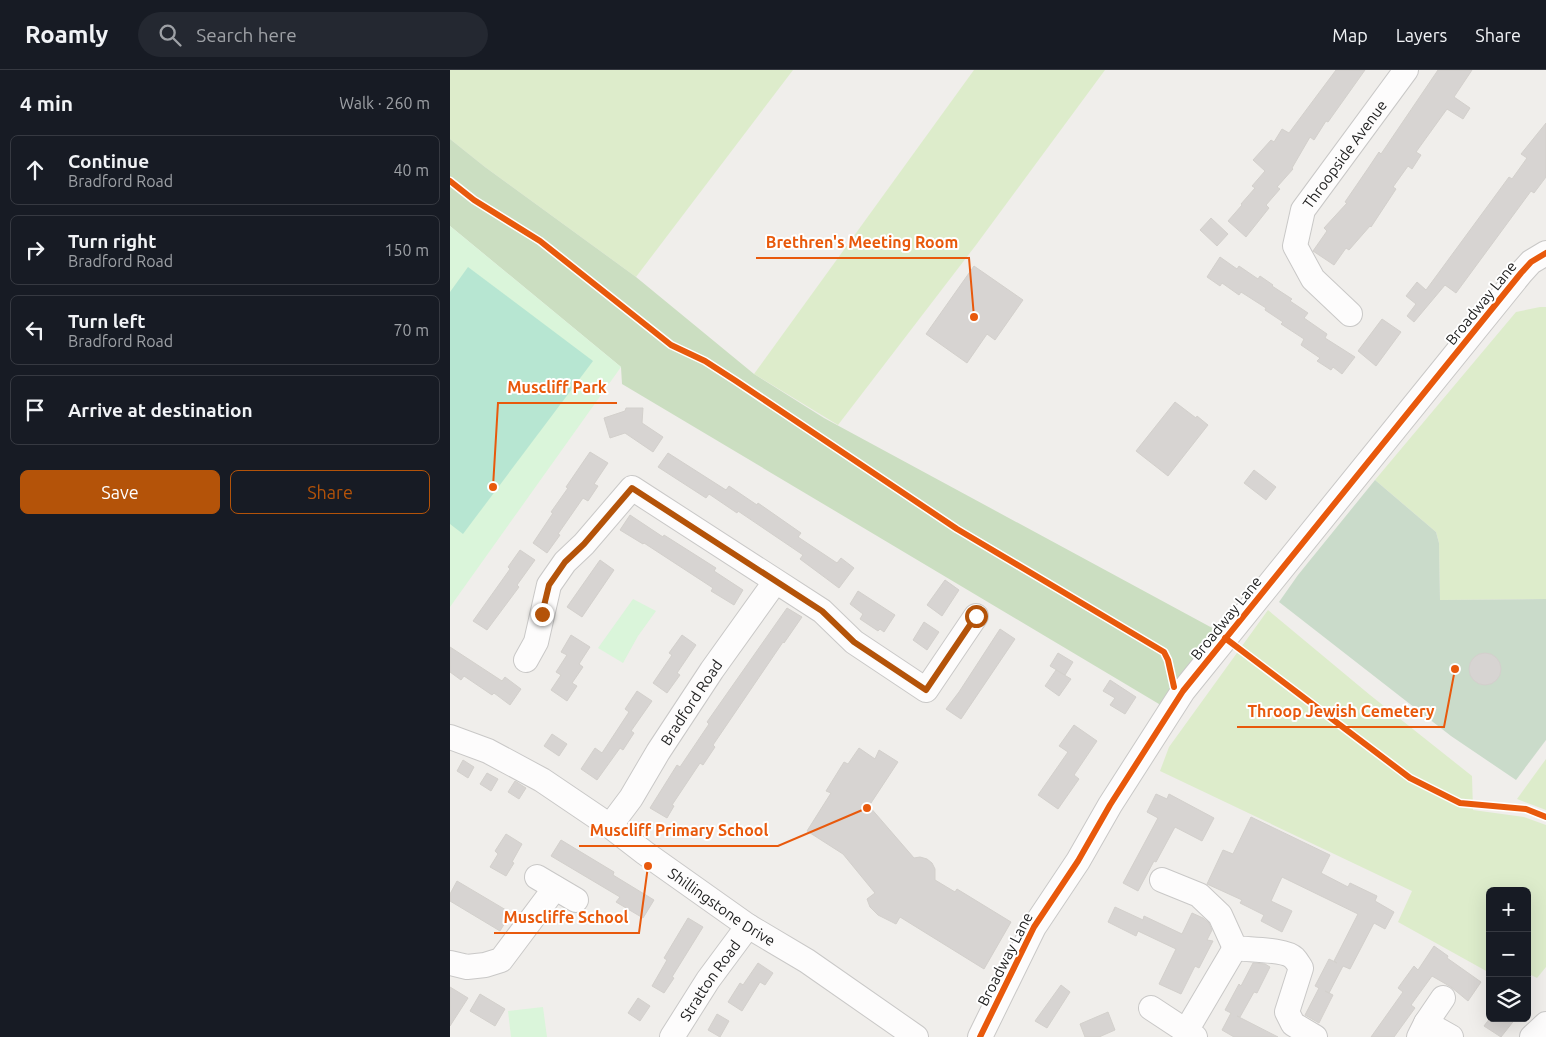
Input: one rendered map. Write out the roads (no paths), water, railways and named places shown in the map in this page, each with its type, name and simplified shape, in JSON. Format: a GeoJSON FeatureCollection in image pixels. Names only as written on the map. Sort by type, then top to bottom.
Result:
{"type":"FeatureCollection","features":[{"type":"Feature","properties":{"kind":"street","name":"Throopside Avenue"},"geometry":{"type":"LineString","coordinates":[[1350,314],[1313,279],[1295,246],[1303,210],[1406,70]]}},
{"type":"Feature","properties":{"kind":"street","name":"Broadway Lane"},"geometry":{"type":"LineString","coordinates":[[980,1037],[1034,927],[1078,861],[1110,805],[1183,691],[1521,273],[1531,262],[1546,253]]}},
{"type":"Feature","properties":{"kind":"street"},"geometry":{"type":"LineString","coordinates":[[526,660],[536,642],[549,585],[565,562],[584,544],[626,484],[774,582],[822,611],[854,642],[926,690],[976,616]]}},
{"type":"Feature","properties":{"kind":"street","name":"Bradford Road"},"geometry":{"type":"LineString","coordinates":[[610,826],[631,798],[658,752],[712,670],[774,582]]}},
{"type":"Feature","properties":{"kind":"street","name":"Shillingstone Drive"},"geometry":{"type":"LineString","coordinates":[[450,737],[488,751],[542,780],[610,826],[748,926],[808,961],[916,1037]]}},
{"type":"Feature","properties":{"kind":"street"},"geometry":{"type":"LineString","coordinates":[[1162,880],[1199,895],[1220,915],[1235,948]]}},
{"type":"Feature","properties":{"kind":"street"},"geometry":{"type":"LineString","coordinates":[[450,962],[467,967],[485,965],[501,960],[546,883],[576,900]]}},
{"type":"Feature","properties":{"kind":"street","name":"Stratton Road"},"geometry":{"type":"LineString","coordinates":[[672,1037],[708,980],[748,926]]}},
{"type":"Feature","properties":{"kind":"street"},"geometry":{"type":"LineString","coordinates":[[1151,1008],[1191,1034],[1235,948]]}},
{"type":"Feature","properties":{"kind":"street"},"geometry":{"type":"LineString","coordinates":[[1235,948],[1255,951],[1280,951],[1293,957],[1301,968],[1287,1012],[1293,1024],[1315,1037]]}},
{"type":"Feature","properties":{"kind":"street"},"geometry":{"type":"LineString","coordinates":[[1443,998],[1422,1030],[1451,1037]]}},
{"type":"Feature","properties":{"kind":"street"},"geometry":{"type":"LineString","coordinates":[[1532,1037],[1546,1024]]}},
{"type":"Feature","properties":{"kind":"place","name":"Brethren's Meeting Room"},"geometry":{"type":"Point","coordinates":[974,317]}},
{"type":"Feature","properties":{"kind":"place","name":"Muscliff Park"},"geometry":{"type":"Point","coordinates":[493,487]}},
{"type":"Feature","properties":{"kind":"place","name":"Throop Jewish Cemetery"},"geometry":{"type":"Point","coordinates":[1455,669]}},
{"type":"Feature","properties":{"kind":"place","name":"Muscliff Primary School"},"geometry":{"type":"Point","coordinates":[867,808]}},
{"type":"Feature","properties":{"kind":"place","name":"Muscliffe School"},"geometry":{"type":"Point","coordinates":[648,866]}}]}
